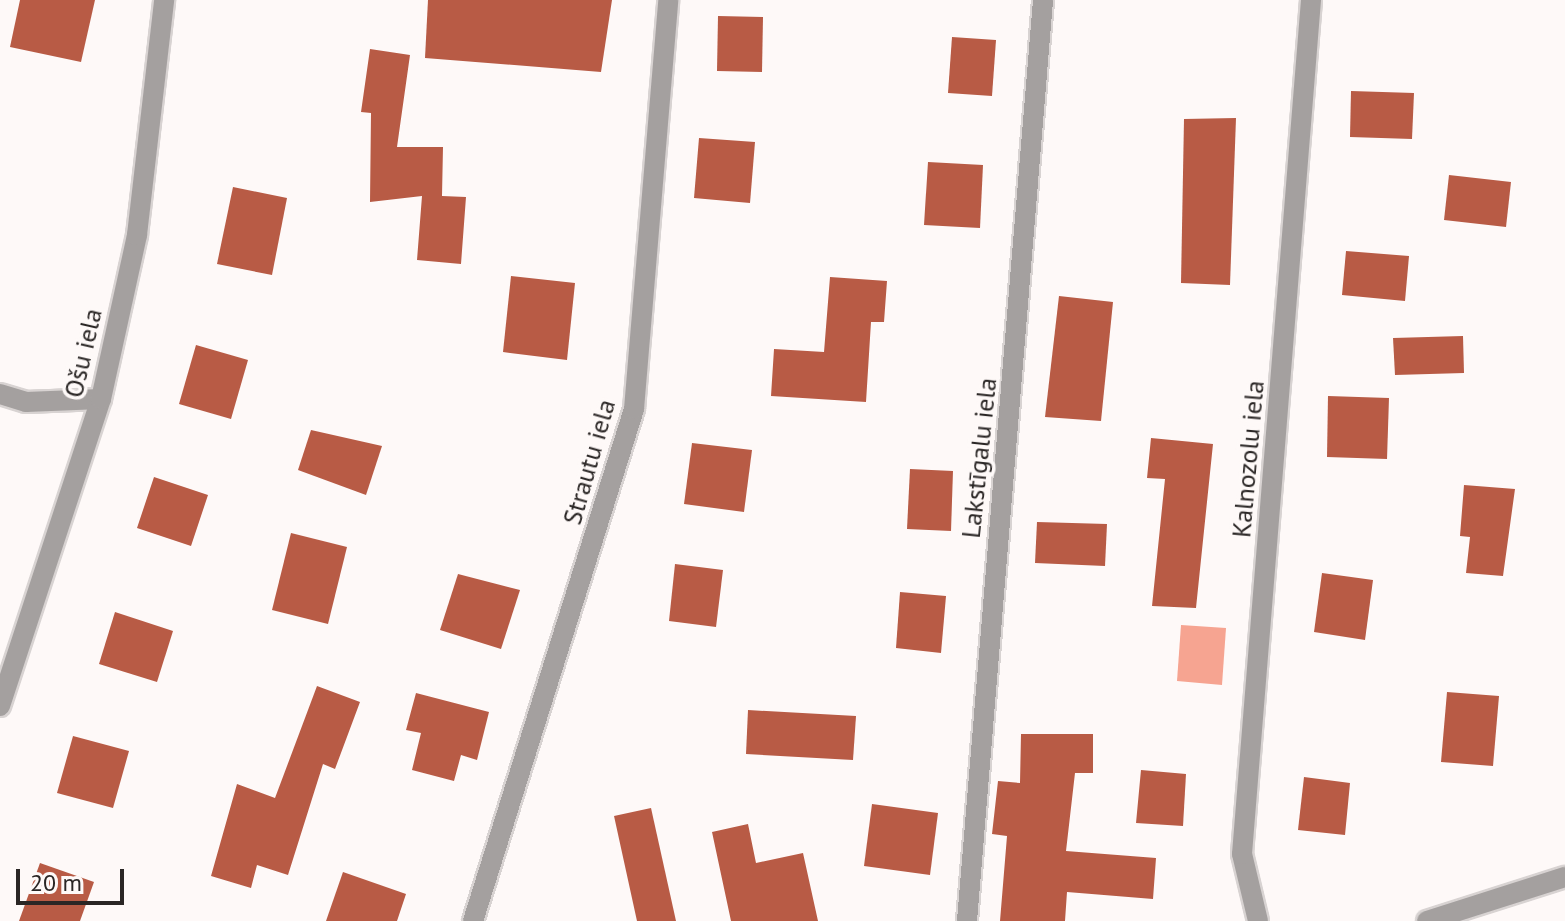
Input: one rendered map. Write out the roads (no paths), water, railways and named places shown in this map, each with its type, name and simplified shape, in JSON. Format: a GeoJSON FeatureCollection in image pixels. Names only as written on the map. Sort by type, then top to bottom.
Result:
{"type":"FeatureCollection","features":[{"type":"Feature","properties":{"kind":"street","name":"Ošu iela"},"geometry":{"type":"LineString","coordinates":[[0,706],[101,399],[137,235],[164,0]]}},
{"type":"Feature","properties":{"kind":"street","name":"Strautu iela"},"geometry":{"type":"LineString","coordinates":[[473,921],[634,409],[668,0]]}},
{"type":"Feature","properties":{"kind":"street","name":"Lakstīgalu iela"},"geometry":{"type":"LineString","coordinates":[[967,921],[1043,0]]}},
{"type":"Feature","properties":{"kind":"street","name":"Kalnozolu iela"},"geometry":{"type":"LineString","coordinates":[[1258,921],[1242,854],[1311,0]]}},
{"type":"Feature","properties":{"kind":"street"},"geometry":{"type":"LineString","coordinates":[[0,394],[26,402],[101,399]]}},
{"type":"Feature","properties":{"kind":"street"},"geometry":{"type":"LineString","coordinates":[[1427,921],[1565,877]]}}]}
